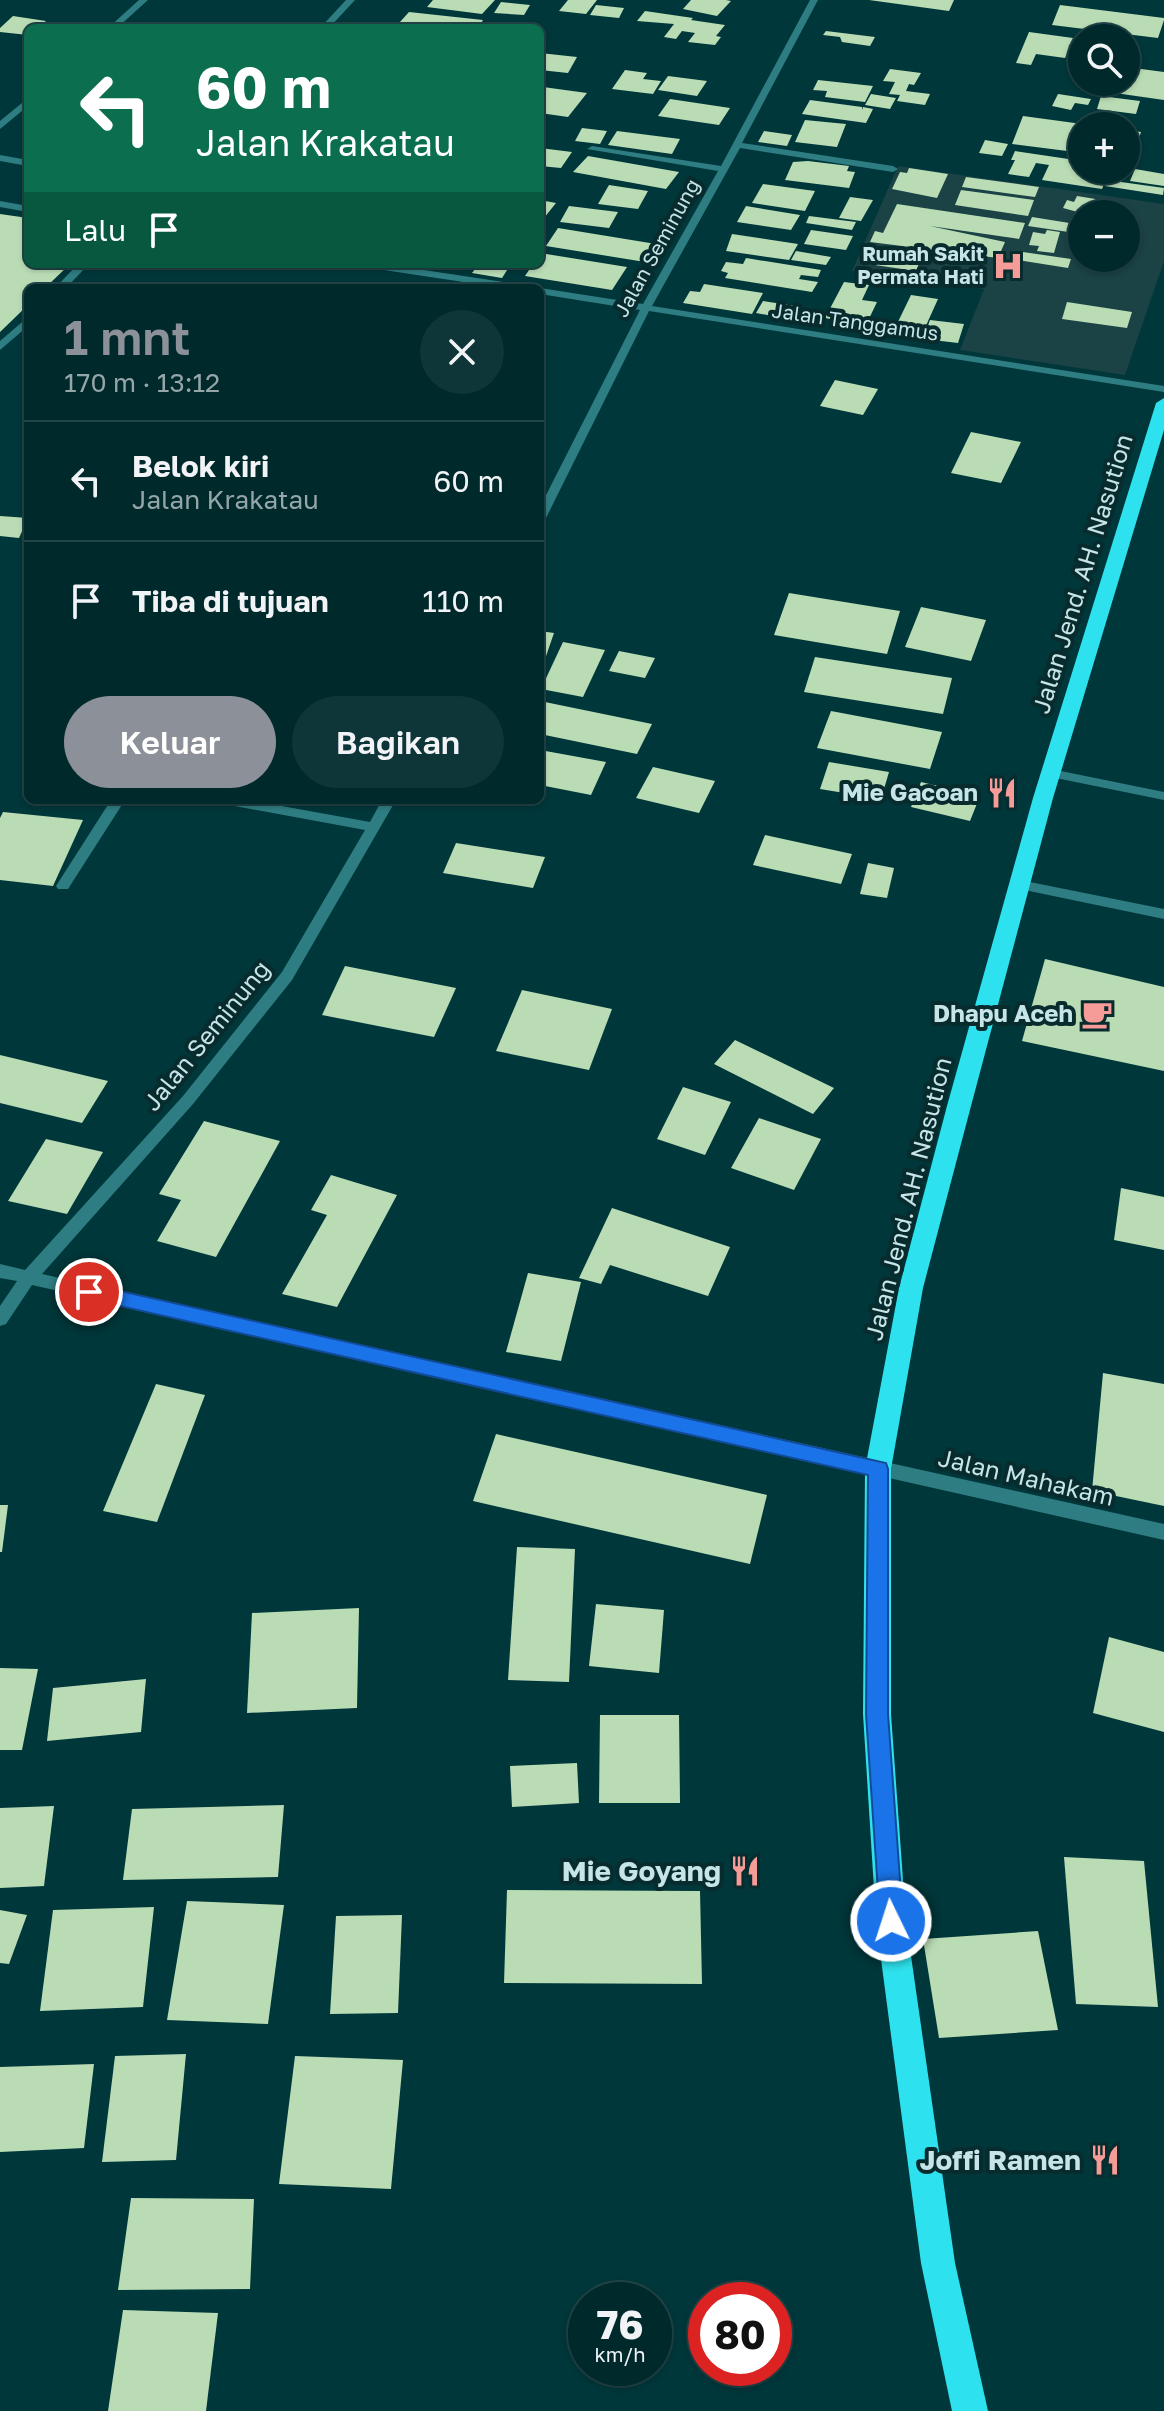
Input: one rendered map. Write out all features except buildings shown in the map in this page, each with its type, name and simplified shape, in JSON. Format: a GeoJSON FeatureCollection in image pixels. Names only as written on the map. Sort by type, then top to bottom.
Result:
{"type":"FeatureCollection","features":[{"type":"Feature","properties":{"kind":"highway","name":"Jalan Jend. AH. Nasution"},"geometry":{"type":"LineString","coordinates":[[970,2411],[938,2263],[891,1921],[877,1714],[878,1469],[911,1288],[1051,773],[1164,403]]}},
{"type":"Feature","properties":{"kind":"street"},"geometry":{"type":"LineString","coordinates":[[117,24],[144,0]]}},
{"type":"Feature","properties":{"kind":"street"},"geometry":{"type":"LineString","coordinates":[[328,24],[351,0]]}},
{"type":"Feature","properties":{"kind":"street","name":"Jalan Seminung"},"geometry":{"type":"LineString","coordinates":[[544,510],[610,385],[646,307],[814,0]]}},
{"type":"Feature","properties":{"kind":"street"},"geometry":{"type":"LineString","coordinates":[[0,126],[24,105]]}},
{"type":"Feature","properties":{"kind":"street"},"geometry":{"type":"LineString","coordinates":[[735,145],[893,169]]}},
{"type":"Feature","properties":{"kind":"street"},"geometry":{"type":"LineString","coordinates":[[592,149],[724,169]]}},
{"type":"Feature","properties":{"kind":"street"},"geometry":{"type":"LineString","coordinates":[[0,158],[24,162]]}},
{"type":"Feature","properties":{"kind":"street"},"geometry":{"type":"LineString","coordinates":[[0,204],[24,208]]}},
{"type":"Feature","properties":{"kind":"street"},"geometry":{"type":"LineString","coordinates":[[64,284],[80,268]]}},
{"type":"Feature","properties":{"kind":"street"},"geometry":{"type":"LineString","coordinates":[[390,268],[496,284]]}},
{"type":"Feature","properties":{"kind":"street","name":"Jalan Tanggamus"},"geometry":{"type":"LineString","coordinates":[[544,292],[1164,389]]}},
{"type":"Feature","properties":{"kind":"street"},"geometry":{"type":"LineString","coordinates":[[0,347],[24,324]]}},
{"type":"Feature","properties":{"kind":"street"},"geometry":{"type":"LineString","coordinates":[[1051,773],[1164,796]]}},
{"type":"Feature","properties":{"kind":"street"},"geometry":{"type":"LineString","coordinates":[[63,886],[115,804]]}},
{"type":"Feature","properties":{"kind":"street"},"geometry":{"type":"LineString","coordinates":[[246,804],[375,827]]}},
{"type":"Feature","properties":{"kind":"street","name":"Jalan Seminung"},"geometry":{"type":"LineString","coordinates":[[0,1319],[28,1278],[188,1100],[287,976],[387,804]]}},
{"type":"Feature","properties":{"kind":"street"},"geometry":{"type":"LineString","coordinates":[[1020,885],[1164,914]]}},
{"type":"Feature","properties":{"kind":"street","name":"Jalan Mahakam"},"geometry":{"type":"LineString","coordinates":[[0,1271],[1164,1532]]}},
{"type":"Feature","properties":{"kind":"shaded area","name":"Rumah Sakit Permata Hati"},"geometry":{"type":"Polygon","coordinates":[[[898,166],[1136,200],[1068,200],[1068,272],[1140,272],[1140,201],[1164,204],[1164,261],[1125,375],[960,350],[984,289],[852,271],[898,166]]]}},
{"type":"Feature","properties":{"kind":"place","name":"Rumah Sakit Permata Hati"},"geometry":{"type":"Point","coordinates":[1008,266]}},
{"type":"Feature","properties":{"kind":"place","name":"Mie Gacoan"},"geometry":{"type":"Point","coordinates":[1002,793]}},
{"type":"Feature","properties":{"kind":"place","name":"Dhapu Aceh"},"geometry":{"type":"Point","coordinates":[1097,1014]}},
{"type":"Feature","properties":{"kind":"place","name":"Mie Goyang"},"geometry":{"type":"Point","coordinates":[745,1871]}},
{"type":"Feature","properties":{"kind":"place","name":"Joffi Ramen"},"geometry":{"type":"Point","coordinates":[1105,2160]}},
{"type":"Feature","properties":{"kind":"route"},"geometry":{"type":"LineString","coordinates":[[89,1292],[878,1469],[877,1714],[891,1921]]}}]}
